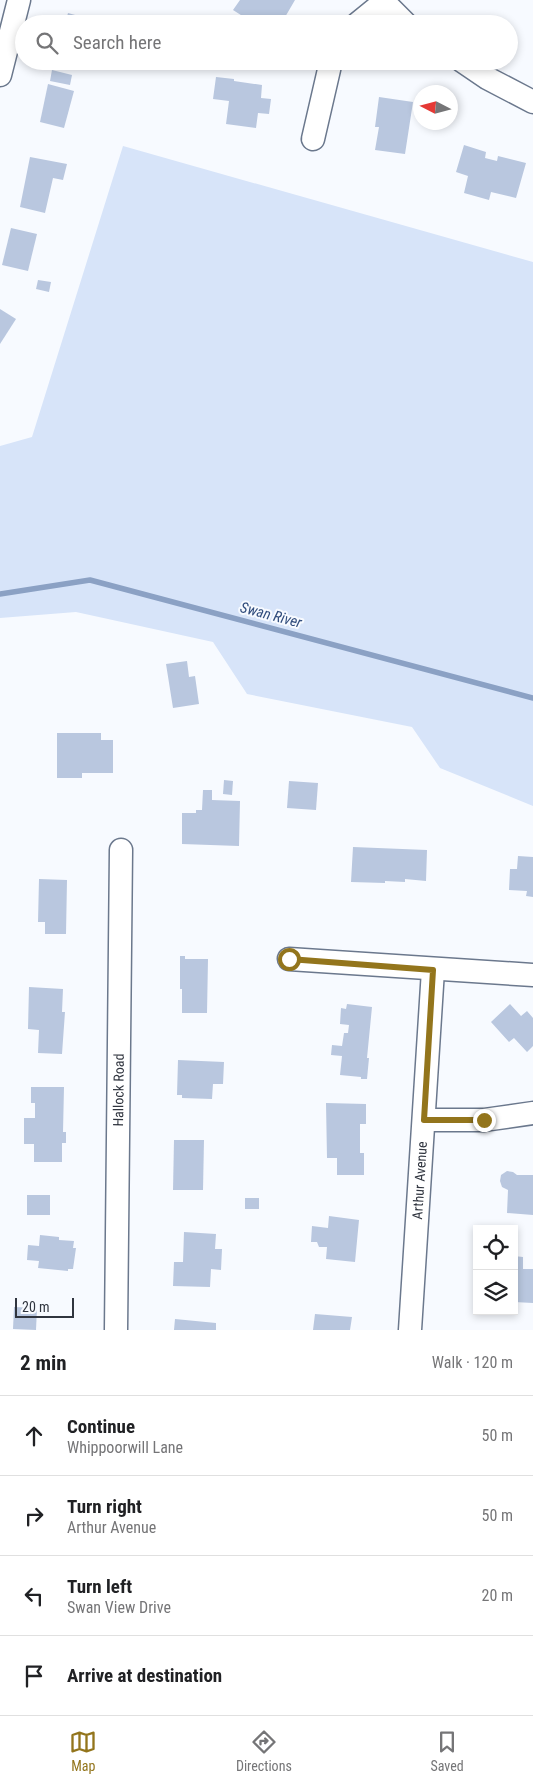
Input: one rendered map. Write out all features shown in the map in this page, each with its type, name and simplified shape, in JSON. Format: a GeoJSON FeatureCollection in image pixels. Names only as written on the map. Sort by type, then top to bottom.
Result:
{"type":"FeatureCollection","features":[{"type":"Feature","properties":{"kind":"street"},"geometry":{"type":"LineString","coordinates":[[15,15],[19,0]]}},
{"type":"Feature","properties":{"kind":"street"},"geometry":{"type":"LineString","coordinates":[[367,15],[384,1],[397,15]]}},
{"type":"Feature","properties":{"kind":"street"},"geometry":{"type":"LineString","coordinates":[[0,75],[15,16]]}},
{"type":"Feature","properties":{"kind":"street"},"geometry":{"type":"LineString","coordinates":[[313,139],[329,70]]}},
{"type":"Feature","properties":{"kind":"street"},"geometry":{"type":"LineString","coordinates":[[475,70],[533,102]]}},
{"type":"Feature","properties":{"kind":"street","name":"Hallock Road"},"geometry":{"type":"LineString","coordinates":[[116,1330],[121,850]]}},
{"type":"Feature","properties":{"kind":"street"},"geometry":{"type":"LineString","coordinates":[[289,959],[533,976]]}},
{"type":"Feature","properties":{"kind":"street","name":"Arthur Avenue"},"geometry":{"type":"LineString","coordinates":[[410,1330],[433,970]]}},
{"type":"Feature","properties":{"kind":"street"},"geometry":{"type":"LineString","coordinates":[[424,1120],[484,1120],[533,1114]]}},
{"type":"Feature","properties":{"kind":"shaded area"},"geometry":{"type":"Polygon","coordinates":[[[123,146],[533,262],[533,806],[440,768],[412,727],[247,694],[213,642],[76,612],[0,618],[0,446],[32,437],[123,146]]]}},
{"type":"Feature","properties":{"kind":"building"},"geometry":{"type":"Polygon","coordinates":[[[240,0],[295,0],[286,15],[241,15],[233,10],[240,0]]]}},
{"type":"Feature","properties":{"kind":"building"},"geometry":{"type":"Polygon","coordinates":[[[52,70],[72,75],[70,85],[50,81],[52,70]]]}},
{"type":"Feature","properties":{"kind":"building"},"geometry":{"type":"Polygon","coordinates":[[[216,77],[262,85],[261,98],[271,99],[269,114],[258,113],[256,128],[226,124],[229,101],[213,99],[216,77]]]}},
{"type":"Feature","properties":{"kind":"building"},"geometry":{"type":"Polygon","coordinates":[[[48,84],[74,91],[64,128],[40,122],[48,84]]]}},
{"type":"Feature","properties":{"kind":"building"},"geometry":{"type":"Polygon","coordinates":[[[379,97],[413,102],[405,154],[375,150],[379,127],[375,127],[379,97]]]}},
{"type":"Feature","properties":{"kind":"building"},"geometry":{"type":"Polygon","coordinates":[[[464,145],[486,152],[485,158],[497,161],[498,156],[526,163],[516,198],[491,192],[489,200],[464,193],[468,176],[456,172],[464,145]]]}},
{"type":"Feature","properties":{"kind":"building"},"geometry":{"type":"Polygon","coordinates":[[[30,157],[67,164],[63,180],[53,178],[45,213],[20,207],[30,157]]]}},
{"type":"Feature","properties":{"kind":"building"},"geometry":{"type":"Polygon","coordinates":[[[11,228],[37,234],[28,271],[2,265],[11,228]]]}},
{"type":"Feature","properties":{"kind":"building"},"geometry":{"type":"Polygon","coordinates":[[[38,280],[51,282],[49,292],[36,289],[38,280]]]}},
{"type":"Feature","properties":{"kind":"building"},"geometry":{"type":"Polygon","coordinates":[[[0,309],[16,319],[0,344],[0,309]]]}},
{"type":"Feature","properties":{"kind":"building"},"geometry":{"type":"Polygon","coordinates":[[[187,661],[189,677],[195,676],[199,704],[173,708],[166,664],[187,661]]]}},
{"type":"Feature","properties":{"kind":"building"},"geometry":{"type":"Polygon","coordinates":[[[57,733],[101,733],[101,740],[113,740],[113,773],[82,773],[82,778],[57,778],[57,733]]]}},
{"type":"Feature","properties":{"kind":"building"},"geometry":{"type":"Polygon","coordinates":[[[224,780],[233,781],[232,795],[223,794],[224,780]]]}},
{"type":"Feature","properties":{"kind":"building"},"geometry":{"type":"Polygon","coordinates":[[[289,781],[318,783],[316,810],[287,808],[289,781]]]}},
{"type":"Feature","properties":{"kind":"building"},"geometry":{"type":"Polygon","coordinates":[[[203,790],[212,790],[212,800],[240,801],[239,846],[182,844],[182,813],[196,813],[196,810],[202,810],[203,790]]]}},
{"type":"Feature","properties":{"kind":"building"},"geometry":{"type":"Polygon","coordinates":[[[353,847],[427,850],[426,881],[405,879],[405,882],[351,882],[353,847]]]}},
{"type":"Feature","properties":{"kind":"building"},"geometry":{"type":"Polygon","coordinates":[[[518,856],[533,857],[533,897],[526,896],[527,891],[509,890],[510,869],[517,869],[518,856]]]}},
{"type":"Feature","properties":{"kind":"building"},"geometry":{"type":"Polygon","coordinates":[[[39,879],[67,880],[66,934],[45,934],[45,922],[38,922],[39,879]]]}},
{"type":"Feature","properties":{"kind":"building"},"geometry":{"type":"Polygon","coordinates":[[[180,956],[185,956],[185,959],[208,959],[207,1013],[182,1013],[180,956]]]}},
{"type":"Feature","properties":{"kind":"building"},"geometry":{"type":"Polygon","coordinates":[[[29,987],[63,989],[62,1012],[65,1012],[62,1054],[38,1053],[39,1030],[28,1029],[29,987]]]}},
{"type":"Feature","properties":{"kind":"building"},"geometry":{"type":"Polygon","coordinates":[[[347,1004],[372,1007],[367,1079],[340,1075],[342,1056],[331,1055],[332,1045],[342,1046],[344,1033],[348,1033],[349,1025],[340,1024],[341,1008],[346,1009],[347,1004]]]}},
{"type":"Feature","properties":{"kind":"building"},"geometry":{"type":"Polygon","coordinates":[[[510,1004],[521,1016],[527,1011],[533,1018],[533,1046],[527,1052],[514,1038],[509,1042],[491,1022],[510,1004]]]}},
{"type":"Feature","properties":{"kind":"building"},"geometry":{"type":"Polygon","coordinates":[[[178,1060],[224,1062],[223,1084],[213,1084],[212,1099],[182,1098],[182,1095],[177,1095],[178,1060]]]}},
{"type":"Feature","properties":{"kind":"building"},"geometry":{"type":"Polygon","coordinates":[[[31,1087],[64,1087],[63,1132],[66,1132],[66,1143],[62,1143],[62,1162],[34,1162],[34,1144],[24,1144],[24,1118],[35,1118],[35,1103],[31,1103],[31,1087]]]}},
{"type":"Feature","properties":{"kind":"building"},"geometry":{"type":"Polygon","coordinates":[[[326,1103],[366,1104],[366,1124],[360,1124],[360,1153],[364,1153],[364,1175],[337,1175],[337,1158],[327,1158],[326,1103]]]}},
{"type":"Feature","properties":{"kind":"building"},"geometry":{"type":"Polygon","coordinates":[[[174,1140],[204,1140],[203,1190],[173,1190],[174,1140]]]}},
{"type":"Feature","properties":{"kind":"building"},"geometry":{"type":"Polygon","coordinates":[[[507,1171],[517,1175],[533,1175],[533,1215],[507,1213],[508,1190],[502,1187],[500,1181],[501,1175],[507,1171]]]}},
{"type":"Feature","properties":{"kind":"building"},"geometry":{"type":"Polygon","coordinates":[[[27,1195],[50,1195],[50,1215],[27,1215],[27,1195]]]}},
{"type":"Feature","properties":{"kind":"building"},"geometry":{"type":"Polygon","coordinates":[[[245,1198],[259,1198],[259,1209],[245,1209],[245,1198]]]}},
{"type":"Feature","properties":{"kind":"building"},"geometry":{"type":"Polygon","coordinates":[[[329,1216],[359,1220],[355,1262],[326,1259],[327,1247],[319,1247],[317,1242],[311,1242],[312,1226],[328,1228],[329,1216]]]}},
{"type":"Feature","properties":{"kind":"building"},"geometry":{"type":"Polygon","coordinates":[[[184,1232],[216,1234],[215,1249],[222,1249],[221,1270],[211,1269],[210,1287],[173,1286],[174,1262],[183,1262],[184,1232]]]}},
{"type":"Feature","properties":{"kind":"building"},"geometry":{"type":"Polygon","coordinates":[[[40,1235],[59,1237],[59,1240],[74,1241],[73,1248],[76,1248],[73,1269],[68,1269],[68,1271],[38,1268],[39,1261],[27,1260],[28,1245],[39,1246],[40,1235]]]}},
{"type":"Feature","properties":{"kind":"building"},"geometry":{"type":"Polygon","coordinates":[[[518,1256],[523,1257],[523,1269],[533,1269],[533,1303],[518,1302],[518,1256]]]}},
{"type":"Feature","properties":{"kind":"building"},"geometry":{"type":"Polygon","coordinates":[[[14,1307],[37,1308],[36,1330],[13,1329],[14,1307]]]}},
{"type":"Feature","properties":{"kind":"building"},"geometry":{"type":"Polygon","coordinates":[[[315,1314],[352,1317],[350,1330],[313,1330],[315,1314]]]}},
{"type":"Feature","properties":{"kind":"building"},"geometry":{"type":"Polygon","coordinates":[[[175,1319],[216,1323],[216,1330],[174,1330],[175,1319]]]}},
{"type":"Feature","properties":{"kind":"waterway","name":"Swan River"},"geometry":{"type":"LineString","coordinates":[[0,594],[90,580],[533,698]]}},
{"type":"Feature","properties":{"kind":"route"},"geometry":{"type":"LineString","coordinates":[[289,959],[433,970],[424,1120],[484,1120]]}}]}
